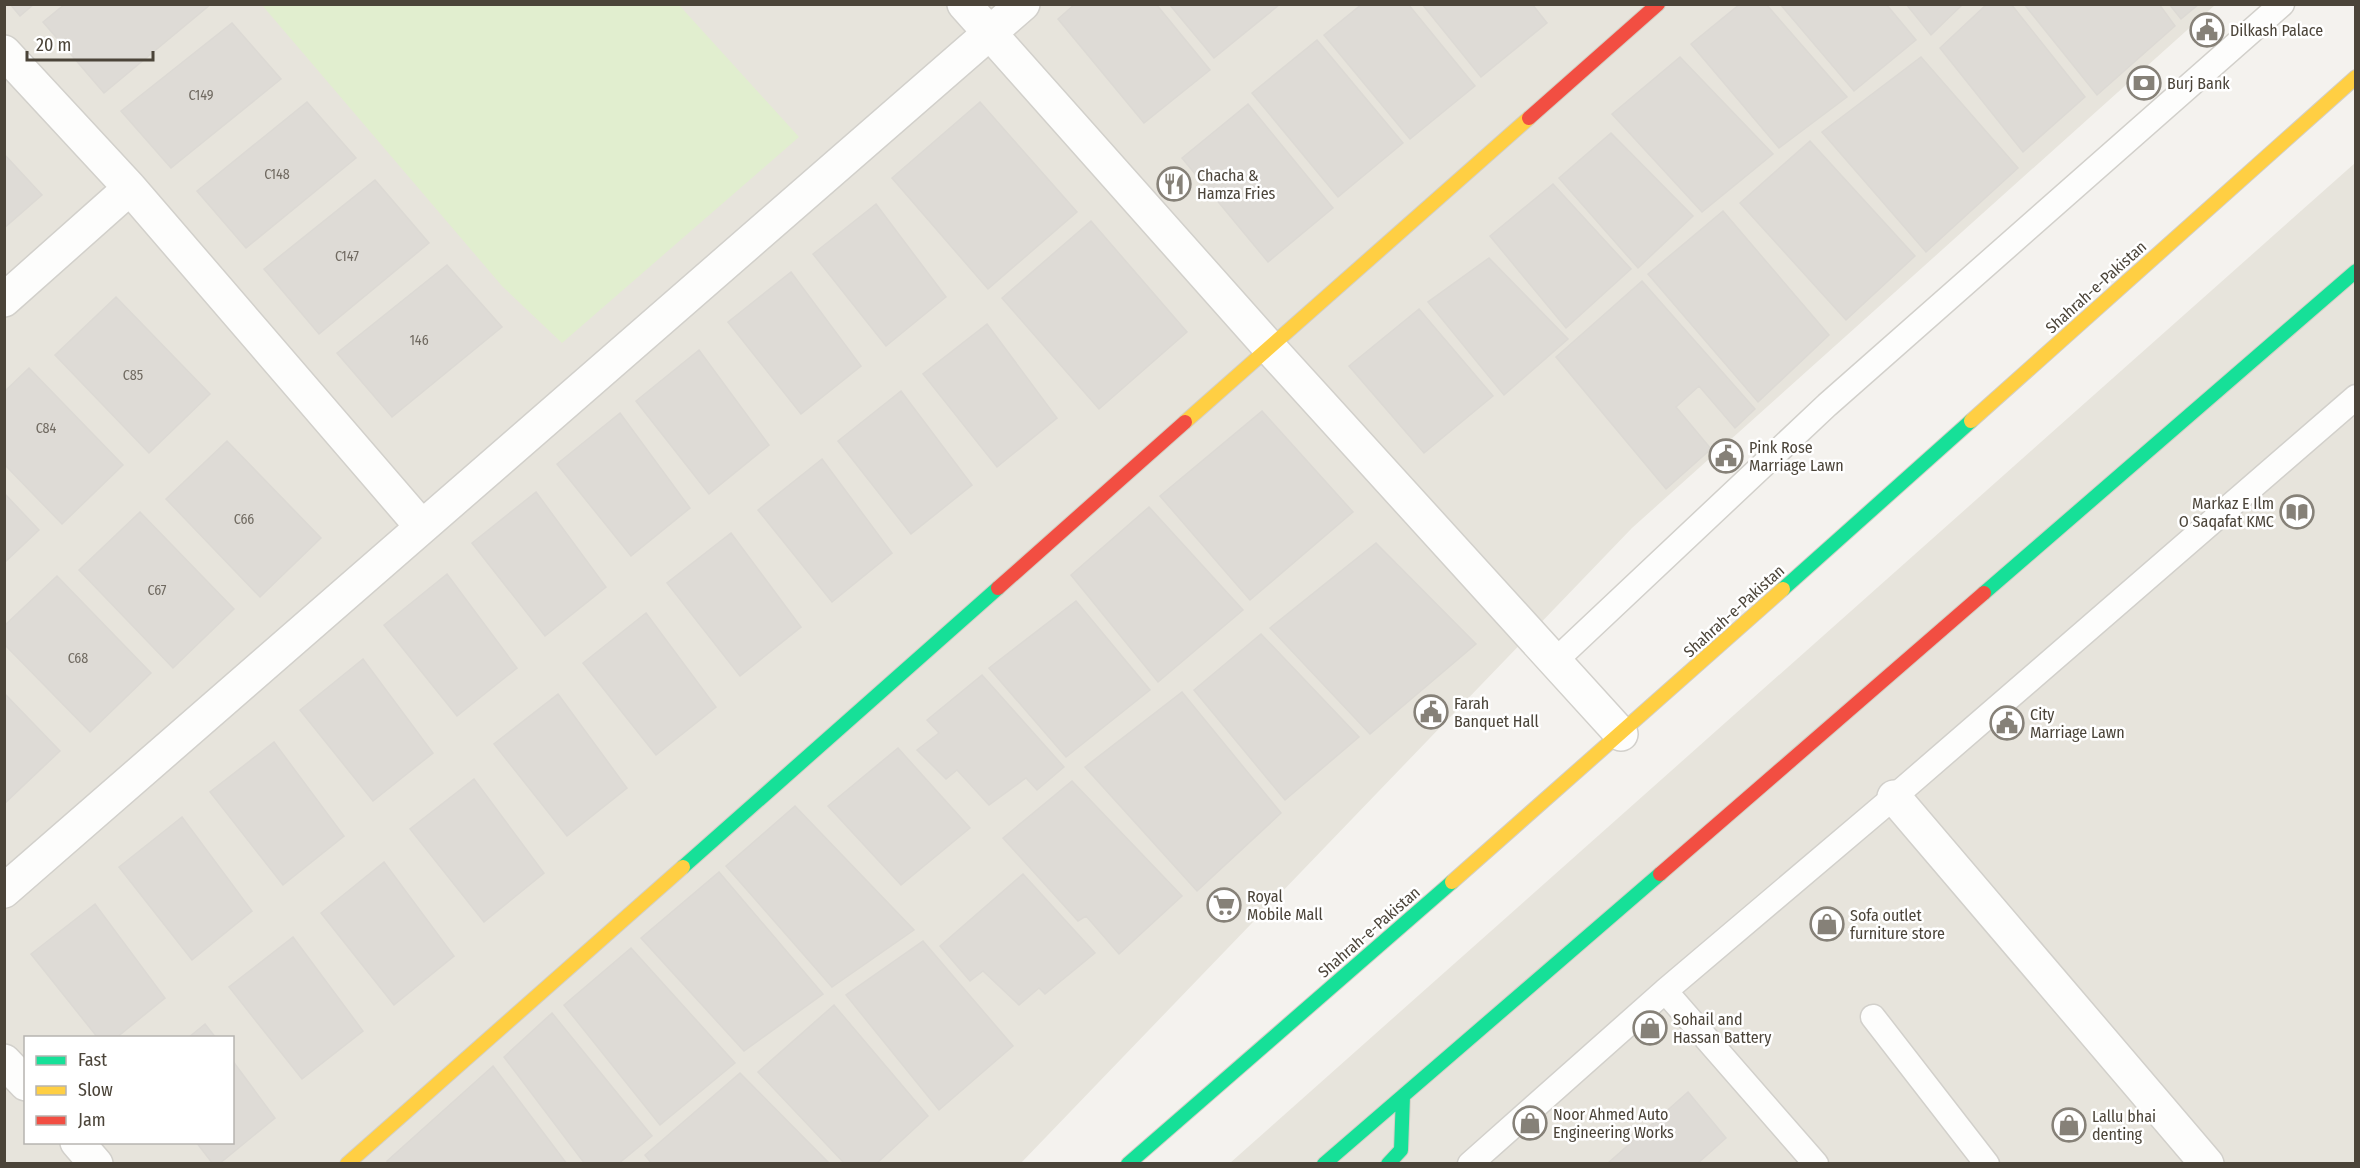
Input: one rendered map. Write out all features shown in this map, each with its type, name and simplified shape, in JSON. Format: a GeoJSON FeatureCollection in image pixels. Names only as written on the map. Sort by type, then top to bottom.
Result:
{"type":"FeatureCollection","features":[{"type":"Feature","properties":{"kind":"main road"},"geometry":{"type":"LineString","coordinates":[[346,1164],[1658,4]]}},
{"type":"Feature","properties":{"kind":"main road","name":"Shahrah-e-Pakistan"},"geometry":{"type":"LineString","coordinates":[[1130,1162],[1621,734],[2355,77]]}},
{"type":"Feature","properties":{"kind":"main road"},"geometry":{"type":"LineString","coordinates":[[1324,1164],[2355,271]]}},
{"type":"Feature","properties":{"kind":"main road"},"geometry":{"type":"LineString","coordinates":[[1388,1164],[1401,1150],[1403,1096]]}},
{"type":"Feature","properties":{"kind":"main road"},"geometry":{"type":"LineString","coordinates":[[1114,1164],[1130,1162]]}},
{"type":"Feature","properties":{"kind":"street"},"geometry":{"type":"LineString","coordinates":[[964,4],[1269,347],[1621,734]]}},
{"type":"Feature","properties":{"kind":"street"},"geometry":{"type":"LineString","coordinates":[[4,891],[1023,4]]}},
{"type":"Feature","properties":{"kind":"street"},"geometry":{"type":"LineString","coordinates":[[4,52],[130,188],[422,527]]}},
{"type":"Feature","properties":{"kind":"street"},"geometry":{"type":"LineString","coordinates":[[4,300],[130,188]]}},
{"type":"Feature","properties":{"kind":"street"},"geometry":{"type":"LineString","coordinates":[[1894,796],[2207,1164]]}},
{"type":"Feature","properties":{"kind":"street"},"geometry":{"type":"LineString","coordinates":[[4,1061],[24,1082]]}},
{"type":"Feature","properties":{"kind":"street"},"geometry":{"type":"LineString","coordinates":[[78,1144],[96,1164]]}},
{"type":"Feature","properties":{"kind":"lane"},"geometry":{"type":"LineString","coordinates":[[1555,661],[1827,405],[2282,4]]}},
{"type":"Feature","properties":{"kind":"lane"},"geometry":{"type":"LineString","coordinates":[[1470,1164],[1665,991],[2355,397]]}},
{"type":"Feature","properties":{"kind":"lane"},"geometry":{"type":"LineString","coordinates":[[1665,991],[1816,1164]]}},
{"type":"Feature","properties":{"kind":"lane"},"geometry":{"type":"LineString","coordinates":[[1873,1017],[1987,1164]]}},
{"type":"Feature","properties":{"kind":"shaded area"},"geometry":{"type":"Polygon","coordinates":[[[5,5],[2215,5],[1632,528],[1021,1163],[5,1164],[5,5]]]}},
{"type":"Feature","properties":{"kind":"shaded area"},"geometry":{"type":"Polygon","coordinates":[[[2355,163],[2355,1163],[1230,1163],[2355,163]]]}},
{"type":"Feature","properties":{"kind":"green space"},"geometry":{"type":"Polygon","coordinates":[[[262,5],[679,5],[799,137],[562,343],[502,286],[262,5]]]}},
{"type":"Feature","properties":{"kind":"building"},"geometry":{"type":"Polygon","coordinates":[[[10,4],[34,4],[20,16],[10,4]]]}},
{"type":"Feature","properties":{"kind":"building"},"geometry":{"type":"Polygon","coordinates":[[[65,4],[211,4],[104,93],[43,22],[65,4]]]}},
{"type":"Feature","properties":{"kind":"building"},"geometry":{"type":"Polygon","coordinates":[[[1075,4],[1156,4],[1210,70],[1144,123],[1058,19],[1075,4]]]}},
{"type":"Feature","properties":{"kind":"building"},"geometry":{"type":"Polygon","coordinates":[[[1169,4],[1279,4],[1279,5],[1214,58],[1169,4]]]}},
{"type":"Feature","properties":{"kind":"building"},"geometry":{"type":"Polygon","coordinates":[[[1362,4],[1408,4],[1475,86],[1410,139],[1324,35],[1362,4]]]}},
{"type":"Feature","properties":{"kind":"building"},"geometry":{"type":"Polygon","coordinates":[[[1422,4],[1532,4],[1547,23],[1481,77],[1422,4]]]}},
{"type":"Feature","properties":{"kind":"building"},"geometry":{"type":"Polygon","coordinates":[[[1740,4],[1766,4],[1847,97],[1779,148],[1691,44],[1740,4]]]}},
{"type":"Feature","properties":{"kind":"building"},"geometry":{"type":"Polygon","coordinates":[[[1780,4],[1886,4],[1916,40],[1854,91],[1780,4]]]}},
{"type":"Feature","properties":{"kind":"building"},"geometry":{"type":"Polygon","coordinates":[[[1906,4],[1963,4],[1931,35],[1906,4]]]}},
{"type":"Feature","properties":{"kind":"building"},"geometry":{"type":"Polygon","coordinates":[[[1987,4],[2011,4],[2085,97],[2023,152],[1940,48],[1987,4]]]}},
{"type":"Feature","properties":{"kind":"building"},"geometry":{"type":"Polygon","coordinates":[[[2024,4],[2159,4],[2175,26],[2097,95],[2024,4]]]}},
{"type":"Feature","properties":{"kind":"building"},"geometry":{"type":"Polygon","coordinates":[[[2169,4],[2199,4],[2181,19],[2169,4]]]}},
{"type":"Feature","properties":{"kind":"building"},"geometry":{"type":"Polygon","coordinates":[[[232,23],[281,79],[171,168],[121,111],[232,23]]]}},
{"type":"Feature","properties":{"kind":"building"},"geometry":{"type":"Polygon","coordinates":[[[1317,40],[1403,143],[1338,197],[1252,93],[1317,40]]]}},
{"type":"Feature","properties":{"kind":"building"},"geometry":{"type":"Polygon","coordinates":[[[1680,57],[1773,154],[1702,212],[1612,114],[1680,57]]]}},
{"type":"Feature","properties":{"kind":"building"},"geometry":{"type":"Polygon","coordinates":[[[1921,57],[2018,168],[1926,252],[1822,132],[1921,57]]]}},
{"type":"Feature","properties":{"kind":"building"},"geometry":{"type":"Polygon","coordinates":[[[307,102],[356,158],[246,248],[197,191],[307,102]]]}},
{"type":"Feature","properties":{"kind":"building"},"geometry":{"type":"Polygon","coordinates":[[[980,102],[1077,212],[988,289],[892,178],[980,102]]]}},
{"type":"Feature","properties":{"kind":"building"},"geometry":{"type":"Polygon","coordinates":[[[1248,104],[1333,208],[1268,262],[1182,158],[1248,104]]]}},
{"type":"Feature","properties":{"kind":"building"},"geometry":{"type":"Polygon","coordinates":[[[1611,133],[1693,216],[1638,268],[1559,178],[1611,133]]]}},
{"type":"Feature","properties":{"kind":"building"},"geometry":{"type":"Polygon","coordinates":[[[1810,141],[1915,256],[1846,320],[1740,203],[1810,141]]]}},
{"type":"Feature","properties":{"kind":"building"},"geometry":{"type":"Polygon","coordinates":[[[4,154],[42,195],[4,228],[4,154]]]}},
{"type":"Feature","properties":{"kind":"building"},"geometry":{"type":"Polygon","coordinates":[[[375,180],[429,243],[319,334],[264,269],[375,180]]]}},
{"type":"Feature","properties":{"kind":"building"},"geometry":{"type":"Polygon","coordinates":[[[1553,184],[1631,269],[1566,328],[1490,236],[1553,184]]]}},
{"type":"Feature","properties":{"kind":"building"},"geometry":{"type":"Polygon","coordinates":[[[876,204],[946,297],[886,346],[813,254],[876,204]]]}},
{"type":"Feature","properties":{"kind":"building"},"geometry":{"type":"Polygon","coordinates":[[[1723,211],[1829,335],[1758,402],[1648,274],[1723,211]]]}},
{"type":"Feature","properties":{"kind":"building"},"geometry":{"type":"Polygon","coordinates":[[[1091,221],[1187,332],[1099,409],[1002,298],[1091,221]]]}},
{"type":"Feature","properties":{"kind":"building"},"geometry":{"type":"Polygon","coordinates":[[[1489,258],[1568,339],[1504,395],[1428,302],[1489,258]]]}},
{"type":"Feature","properties":{"kind":"building"},"geometry":{"type":"Polygon","coordinates":[[[447,265],[502,327],[392,417],[337,353],[447,265]]]}},
{"type":"Feature","properties":{"kind":"building"},"geometry":{"type":"Polygon","coordinates":[[[791,272],[861,366],[801,414],[728,322],[791,272]]]}},
{"type":"Feature","properties":{"kind":"building"},"geometry":{"type":"Polygon","coordinates":[[[1642,281],[1755,409],[1735,428],[1699,386],[1676,407],[1711,449],[1666,489],[1556,357],[1642,281]]]}},
{"type":"Feature","properties":{"kind":"building"},"geometry":{"type":"Polygon","coordinates":[[[116,297],[210,394],[149,453],[55,355],[116,297]]]}},
{"type":"Feature","properties":{"kind":"building"},"geometry":{"type":"Polygon","coordinates":[[[1419,309],[1493,396],[1424,453],[1349,366],[1419,309]]]}},
{"type":"Feature","properties":{"kind":"building"},"geometry":{"type":"Polygon","coordinates":[[[987,324],[1057,418],[997,467],[923,374],[987,324]]]}},
{"type":"Feature","properties":{"kind":"building"},"geometry":{"type":"Polygon","coordinates":[[[699,350],[769,445],[709,494],[636,401],[699,350]]]}},
{"type":"Feature","properties":{"kind":"building"},"geometry":{"type":"Polygon","coordinates":[[[29,368],[123,465],[62,524],[4,464],[4,392],[29,368]]]}},
{"type":"Feature","properties":{"kind":"building"},"geometry":{"type":"Polygon","coordinates":[[[901,391],[972,485],[911,534],[838,441],[901,391]]]}},
{"type":"Feature","properties":{"kind":"building"},"geometry":{"type":"Polygon","coordinates":[[[1262,411],[1353,512],[1250,600],[1160,496],[1262,411]]]}},
{"type":"Feature","properties":{"kind":"building"},"geometry":{"type":"Polygon","coordinates":[[[620,413],[690,508],[631,556],[557,464],[620,413]]]}},
{"type":"Feature","properties":{"kind":"building"},"geometry":{"type":"Polygon","coordinates":[[[227,441],[321,538],[260,597],[166,499],[227,441]]]}},
{"type":"Feature","properties":{"kind":"building"},"geometry":{"type":"Polygon","coordinates":[[[822,459],[892,553],[832,602],[758,510],[822,459]]]}},
{"type":"Feature","properties":{"kind":"building"},"geometry":{"type":"Polygon","coordinates":[[[536,492],[606,587],[545,636],[472,543],[536,492]]]}},
{"type":"Feature","properties":{"kind":"building"},"geometry":{"type":"Polygon","coordinates":[[[4,493],[39,530],[4,563],[4,493]]]}},
{"type":"Feature","properties":{"kind":"building"},"geometry":{"type":"Polygon","coordinates":[[[1149,507],[1243,610],[1158,682],[1071,575],[1149,507]]]}},
{"type":"Feature","properties":{"kind":"building"},"geometry":{"type":"Polygon","coordinates":[[[140,512],[234,609],[173,668],[79,570],[140,512]]]}},
{"type":"Feature","properties":{"kind":"building"},"geometry":{"type":"Polygon","coordinates":[[[731,533],[801,627],[740,676],[667,583],[731,533]]]}},
{"type":"Feature","properties":{"kind":"building"},"geometry":{"type":"Polygon","coordinates":[[[1376,543],[1476,644],[1370,734],[1270,628],[1376,543]]]}},
{"type":"Feature","properties":{"kind":"building"},"geometry":{"type":"Polygon","coordinates":[[[447,574],[517,668],[457,716],[384,625],[447,574]]]}},
{"type":"Feature","properties":{"kind":"building"},"geometry":{"type":"Polygon","coordinates":[[[57,576],[151,673],[90,732],[4,644],[4,626],[57,576]]]}},
{"type":"Feature","properties":{"kind":"building"},"geometry":{"type":"Polygon","coordinates":[[[1076,601],[1150,690],[1066,757],[989,668],[1076,601]]]}},
{"type":"Feature","properties":{"kind":"building"},"geometry":{"type":"Polygon","coordinates":[[[646,613],[716,707],[656,755],[583,663],[646,613]]]}},
{"type":"Feature","properties":{"kind":"building"},"geometry":{"type":"Polygon","coordinates":[[[1261,634],[1359,737],[1285,800],[1194,690],[1261,634]]]}},
{"type":"Feature","properties":{"kind":"building"},"geometry":{"type":"Polygon","coordinates":[[[363,659],[433,753],[373,801],[300,710],[363,659]]]}},
{"type":"Feature","properties":{"kind":"building"},"geometry":{"type":"Polygon","coordinates":[[[982,675],[1064,767],[1037,790],[1026,778],[989,805],[957,770],[946,779],[917,750],[939,733],[927,720],[982,675]]]}},
{"type":"Feature","properties":{"kind":"building"},"geometry":{"type":"Polygon","coordinates":[[[1182,692],[1281,813],[1197,891],[1085,767],[1182,692]]]}},
{"type":"Feature","properties":{"kind":"building"},"geometry":{"type":"Polygon","coordinates":[[[4,693],[60,751],[4,804],[4,693]]]}},
{"type":"Feature","properties":{"kind":"building"},"geometry":{"type":"Polygon","coordinates":[[[558,694],[627,788],[567,836],[494,744],[558,694]]]}},
{"type":"Feature","properties":{"kind":"building"},"geometry":{"type":"Polygon","coordinates":[[[274,742],[344,836],[283,885],[210,792],[274,742]]]}},
{"type":"Feature","properties":{"kind":"building"},"geometry":{"type":"Polygon","coordinates":[[[898,748],[970,828],[901,885],[828,806],[898,748]]]}},
{"type":"Feature","properties":{"kind":"building"},"geometry":{"type":"Polygon","coordinates":[[[474,779],[544,873],[484,922],[410,829],[474,779]]]}},
{"type":"Feature","properties":{"kind":"building"},"geometry":{"type":"Polygon","coordinates":[[[1072,781],[1182,896],[1119,954],[1086,916],[1078,921],[1003,838],[1072,781]]]}},
{"type":"Feature","properties":{"kind":"building"},"geometry":{"type":"Polygon","coordinates":[[[795,806],[914,930],[832,987],[726,866],[795,806]]]}},
{"type":"Feature","properties":{"kind":"building"},"geometry":{"type":"Polygon","coordinates":[[[182,817],[252,911],[192,960],[119,867],[182,817]]]}},
{"type":"Feature","properties":{"kind":"building"},"geometry":{"type":"Polygon","coordinates":[[[384,862],[454,956],[394,1005],[321,913],[384,862]]]}},
{"type":"Feature","properties":{"kind":"building"},"geometry":{"type":"Polygon","coordinates":[[[719,872],[823,994],[744,1051],[641,938],[719,872]]]}},
{"type":"Feature","properties":{"kind":"building"},"geometry":{"type":"Polygon","coordinates":[[[1023,874],[1095,953],[1045,994],[1039,988],[1019,1005],[983,971],[970,981],[940,946],[1023,874]]]}},
{"type":"Feature","properties":{"kind":"building"},"geometry":{"type":"Polygon","coordinates":[[[95,904],[165,998],[118,1036],[96,1036],[31,954],[95,904]]]}},
{"type":"Feature","properties":{"kind":"building"},"geometry":{"type":"Polygon","coordinates":[[[293,937],[363,1031],[302,1079],[229,987],[293,937]]]}},
{"type":"Feature","properties":{"kind":"building"},"geometry":{"type":"Polygon","coordinates":[[[923,941],[1013,1046],[939,1110],[846,995],[923,941]]]}},
{"type":"Feature","properties":{"kind":"building"},"geometry":{"type":"Polygon","coordinates":[[[631,948],[735,1063],[660,1125],[564,1005],[631,948]]]}},
{"type":"Feature","properties":{"kind":"building"},"geometry":{"type":"Polygon","coordinates":[[[834,1005],[928,1116],[876,1164],[845,1164],[758,1072],[834,1005]]]}},
{"type":"Feature","properties":{"kind":"building"},"geometry":{"type":"Polygon","coordinates":[[[552,1013],[652,1136],[618,1164],[585,1164],[504,1057],[552,1013]]]}},
{"type":"Feature","properties":{"kind":"building"},"geometry":{"type":"Polygon","coordinates":[[[205,1024],[214,1036],[190,1036],[205,1024]]]}},
{"type":"Feature","properties":{"kind":"building"},"geometry":{"type":"Polygon","coordinates":[[[234,1063],[275,1118],[219,1164],[213,1164],[198,1144],[234,1144],[234,1063]]]}},
{"type":"Feature","properties":{"kind":"building"},"geometry":{"type":"Polygon","coordinates":[[[493,1066],[567,1164],[389,1164],[387,1161],[493,1066]]]}},
{"type":"Feature","properties":{"kind":"building"},"geometry":{"type":"Polygon","coordinates":[[[740,1073],[830,1164],[652,1164],[645,1155],[740,1073]]]}},
{"type":"Feature","properties":{"kind":"building"},"geometry":{"type":"Polygon","coordinates":[[[1688,1092],[1726,1138],[1697,1164],[1607,1164],[1688,1092]]]}},
{"type":"Feature","properties":{"kind":"traffic: fast"},"geometry":{"type":"LineString","coordinates":[[1984,593],[2356,271]]}},
{"type":"Feature","properties":{"kind":"traffic: fast"},"geometry":{"type":"LineString","coordinates":[[1783,589],[1971,421]]}},
{"type":"Feature","properties":{"kind":"traffic: fast"},"geometry":{"type":"LineString","coordinates":[[683,867],[998,588]]}},
{"type":"Feature","properties":{"kind":"traffic: fast"},"geometry":{"type":"LineString","coordinates":[[1324,1164],[1660,874]]}},
{"type":"Feature","properties":{"kind":"traffic: fast"},"geometry":{"type":"LineString","coordinates":[[1128,1164],[1452,882]]}},
{"type":"Feature","properties":{"kind":"traffic: fast"},"geometry":{"type":"LineString","coordinates":[[1388,1164],[1401,1150],[1403,1096]]}},
{"type":"Feature","properties":{"kind":"traffic: slow"},"geometry":{"type":"LineString","coordinates":[[1971,421],[2356,77]]}},
{"type":"Feature","properties":{"kind":"traffic: slow"},"geometry":{"type":"LineString","coordinates":[[1185,422],[1529,118]]}},
{"type":"Feature","properties":{"kind":"traffic: slow"},"geometry":{"type":"LineString","coordinates":[[1452,882],[1783,589]]}},
{"type":"Feature","properties":{"kind":"traffic: slow"},"geometry":{"type":"LineString","coordinates":[[347,1164],[683,867]]}},
{"type":"Feature","properties":{"kind":"traffic: jam"},"geometry":{"type":"LineString","coordinates":[[1529,118],[1658,4]]}},
{"type":"Feature","properties":{"kind":"traffic: jam"},"geometry":{"type":"LineString","coordinates":[[998,588],[1185,422]]}},
{"type":"Feature","properties":{"kind":"traffic: jam"},"geometry":{"type":"LineString","coordinates":[[1660,874],[1984,593]]}},
{"type":"Feature","properties":{"kind":"place","name":"Dilkash Palace"},"geometry":{"type":"Point","coordinates":[2207,30]}},
{"type":"Feature","properties":{"kind":"place","name":"Burj Bank"},"geometry":{"type":"Point","coordinates":[2144,83]}},
{"type":"Feature","properties":{"kind":"place","name":"Chacha & Hamza Fries"},"geometry":{"type":"Point","coordinates":[1174,184]}},
{"type":"Feature","properties":{"kind":"place","name":"Pink Rose Marriage Lawn"},"geometry":{"type":"Point","coordinates":[1726,456]}},
{"type":"Feature","properties":{"kind":"place","name":"Markaz E Ilm O Saqafat KMC"},"geometry":{"type":"Point","coordinates":[2297,512]}},
{"type":"Feature","properties":{"kind":"place","name":"Farah Banquet Hall"},"geometry":{"type":"Point","coordinates":[1431,712]}},
{"type":"Feature","properties":{"kind":"place","name":"City Marriage Lawn"},"geometry":{"type":"Point","coordinates":[2007,723]}},
{"type":"Feature","properties":{"kind":"place","name":"Royal Mobile Mall"},"geometry":{"type":"Point","coordinates":[1224,905]}},
{"type":"Feature","properties":{"kind":"place","name":"Sofa outlet furniture store"},"geometry":{"type":"Point","coordinates":[1827,924]}},
{"type":"Feature","properties":{"kind":"place","name":"Sohail and Hassan Battery"},"geometry":{"type":"Point","coordinates":[1650,1028]}},
{"type":"Feature","properties":{"kind":"place","name":"Noor Ahmed Auto Engineering Works"},"geometry":{"type":"Point","coordinates":[1530,1123]}},
{"type":"Feature","properties":{"kind":"place","name":"Lallu bhai denting"},"geometry":{"type":"Point","coordinates":[2069,1125]}}]}
